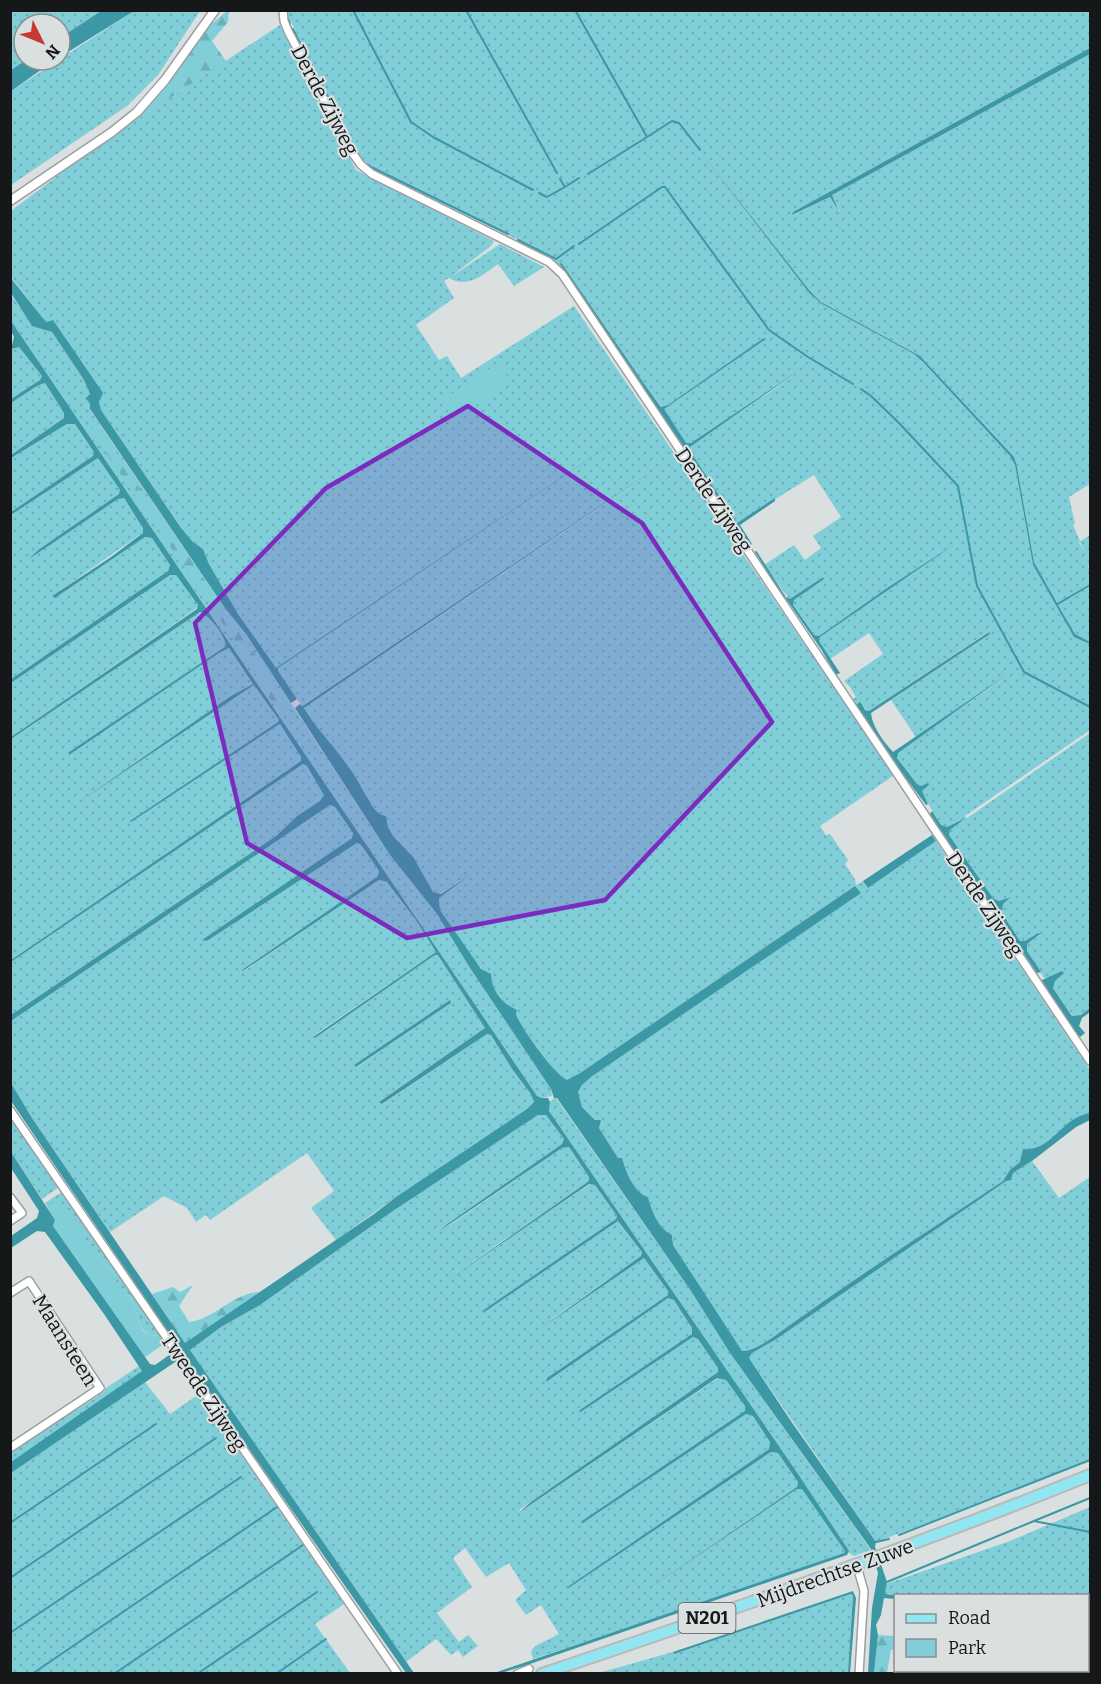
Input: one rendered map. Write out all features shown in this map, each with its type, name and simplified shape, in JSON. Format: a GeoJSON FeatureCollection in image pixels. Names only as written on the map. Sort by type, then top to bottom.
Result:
{"type":"FeatureCollection","features":[{"type":"Feature","properties":{"kind":"main road","name":"Mijdrechtse Zuwe"},"geometry":{"type":"LineString","coordinates":[[542,1674],[885,1556],[1090,1475]]}},
{"type":"Feature","properties":{"kind":"street"},"geometry":{"type":"LineString","coordinates":[[10,201],[112,132],[137,112],[165,80],[215,10]]}},
{"type":"Feature","properties":{"kind":"street","name":"Derde Zijweg"},"geometry":{"type":"LineString","coordinates":[[283,10],[288,31],[360,165],[372,174],[549,262],[562,274],[1090,1061]]}},
{"type":"Feature","properties":{"kind":"street","name":"Tweede Zijweg"},"geometry":{"type":"LineString","coordinates":[[10,1110],[398,1674]]}},
{"type":"Feature","properties":{"kind":"street"},"geometry":{"type":"LineString","coordinates":[[10,1197],[22,1213],[10,1221]]}},
{"type":"Feature","properties":{"kind":"street","name":"Maansteen"},"geometry":{"type":"LineString","coordinates":[[10,1293],[29,1281],[100,1388],[10,1448]]}},
{"type":"Feature","properties":{"kind":"street"},"geometry":{"type":"LineString","coordinates":[[857,1566],[864,1592],[859,1674]]}},
{"type":"Feature","properties":{"kind":"street"},"geometry":{"type":"LineString","coordinates":[[517,1674],[529,1669]]}},
{"type":"Feature","properties":{"kind":"highlighted area"},"geometry":{"type":"Polygon","coordinates":[[[468,406],[642,523],[772,722],[605,900],[407,938],[247,843],[195,623],[326,488],[468,406]]]}},
{"type":"Feature","properties":{"kind":"green space"},"geometry":{"type":"Polygon","coordinates":[[[11,11],[101,11],[72,30],[72,12],[12,12],[11,70],[11,11]]]}},
{"type":"Feature","properties":{"kind":"green space"},"geometry":{"type":"Polygon","coordinates":[[[134,11],[200,11],[158,75],[127,106],[11,185],[11,91],[40,72],[72,72],[72,51],[134,11]]]}},
{"type":"Feature","properties":{"kind":"green space"},"geometry":{"type":"Polygon","coordinates":[[[229,11],[228,22],[212,41],[226,61],[94,148],[147,106],[164,89],[203,31],[229,11]]]}},
{"type":"Feature","properties":{"kind":"green space"},"geometry":{"type":"Polygon","coordinates":[[[285,11],[1090,11],[1090,48],[793,212],[793,215],[830,197],[839,212],[832,195],[1090,54],[1090,484],[1069,497],[1075,524],[1073,525],[1080,541],[1090,535],[1090,568],[1088,565],[1090,584],[1057,603],[1034,562],[1017,467],[1013,457],[920,356],[821,302],[699,150],[810,294],[822,304],[914,354],[1010,456],[1015,465],[1033,565],[1074,636],[1090,644],[1090,730],[965,816],[967,818],[1090,733],[1090,1008],[1081,1015],[1073,1016],[1053,988],[1055,981],[1063,973],[1052,978],[1044,978],[1027,951],[1027,944],[1039,935],[1038,933],[1025,941],[1020,941],[1002,913],[1003,904],[1011,897],[999,901],[993,898],[949,835],[950,830],[961,822],[960,820],[947,827],[941,825],[923,795],[922,791],[929,785],[927,783],[921,786],[917,784],[897,758],[897,753],[1008,675],[916,737],[891,700],[990,634],[988,632],[869,711],[857,705],[874,732],[870,730],[838,682],[853,699],[856,697],[844,681],[883,654],[869,633],[830,659],[819,641],[820,637],[933,559],[819,636],[814,635],[793,606],[793,601],[824,578],[822,577],[790,600],[764,565],[794,545],[805,560],[821,548],[813,536],[841,517],[814,475],[737,523],[689,451],[690,447],[807,366],[691,443],[686,444],[663,409],[766,339],[662,407],[645,385],[642,386],[553,257],[370,168],[358,153],[289,18],[286,19],[285,11]]]}},
{"type":"Feature","properties":{"kind":"green space"},"geometry":{"type":"Polygon","coordinates":[[[280,25],[356,170],[494,241],[491,246],[444,281],[454,298],[416,325],[439,360],[447,356],[461,378],[574,306],[807,648],[860,720],[893,776],[820,826],[826,835],[830,834],[848,860],[845,864],[855,879],[856,885],[863,881],[868,888],[936,841],[1090,1070],[1090,1113],[1071,1123],[1027,1156],[1003,1181],[754,1349],[742,1352],[736,1344],[673,1245],[672,1235],[656,1219],[648,1197],[635,1187],[622,1159],[618,1158],[599,1128],[601,1120],[595,1120],[582,1107],[578,1092],[591,1077],[860,893],[855,886],[567,1080],[554,1069],[539,1050],[516,1015],[517,1010],[504,1002],[440,910],[439,898],[473,873],[440,894],[433,892],[414,858],[393,836],[386,817],[375,809],[352,772],[304,708],[670,460],[302,706],[277,671],[278,668],[643,422],[276,669],[238,614],[209,564],[203,549],[192,541],[181,528],[101,410],[99,402],[102,393],[53,320],[46,322],[11,277],[11,211],[94,148],[280,25]]]}},
{"type":"Feature","properties":{"kind":"green space"},"geometry":{"type":"Polygon","coordinates":[[[500,244],[544,267],[514,286],[498,264],[481,276],[468,281],[462,282],[449,278],[500,244]]]}},
{"type":"Feature","properties":{"kind":"green space"},"geometry":{"type":"Polygon","coordinates":[[[10,293],[32,325],[52,332],[84,380],[90,394],[87,398],[90,410],[225,608],[246,634],[390,855],[437,914],[470,968],[551,1089],[552,1096],[542,1098],[537,1096],[11,321],[10,293]]]}},
{"type":"Feature","properties":{"kind":"green space"},"geometry":{"type":"Polygon","coordinates":[[[19,347],[42,376],[40,380],[11,399],[10,349],[19,347]]]}},
{"type":"Feature","properties":{"kind":"green space"},"geometry":{"type":"Polygon","coordinates":[[[498,363],[511,381],[456,419],[443,400],[498,363]]]}},
{"type":"Feature","properties":{"kind":"green space"},"geometry":{"type":"Polygon","coordinates":[[[45,383],[64,413],[64,418],[11,455],[11,403],[45,383]]]}},
{"type":"Feature","properties":{"kind":"green space"},"geometry":{"type":"Polygon","coordinates":[[[97,423],[161,521],[164,519],[290,706],[279,713],[230,634],[91,431],[97,423]]]}},
{"type":"Feature","properties":{"kind":"green space"},"geometry":{"type":"Polygon","coordinates":[[[67,424],[75,424],[94,452],[93,456],[11,512],[11,458],[67,424]]]}},
{"type":"Feature","properties":{"kind":"green space"},"geometry":{"type":"Polygon","coordinates":[[[98,458],[120,490],[119,494],[32,556],[118,499],[124,498],[144,532],[52,596],[55,598],[145,537],[152,538],[170,565],[168,571],[11,680],[11,515],[98,458]]]}},
{"type":"Feature","properties":{"kind":"green space"},"geometry":{"type":"Polygon","coordinates":[[[170,574],[176,575],[198,605],[197,608],[11,737],[11,683],[170,574]]]}},
{"type":"Feature","properties":{"kind":"green space"},"geometry":{"type":"Polygon","coordinates":[[[1090,586],[1090,642],[1075,634],[1058,605],[1090,586]]]}},
{"type":"Feature","properties":{"kind":"green space"},"geometry":{"type":"Polygon","coordinates":[[[200,612],[216,626],[226,646],[69,754],[229,648],[253,684],[231,696],[76,804],[254,685],[279,720],[278,722],[130,821],[280,724],[301,757],[301,761],[11,960],[11,739],[200,612]]]}},
{"type":"Feature","properties":{"kind":"green space"},"geometry":{"type":"Polygon","coordinates":[[[303,764],[307,766],[324,791],[321,801],[297,816],[276,836],[11,1015],[11,962],[303,764]]]}},
{"type":"Feature","properties":{"kind":"green space"},"geometry":{"type":"Polygon","coordinates":[[[330,805],[335,807],[353,833],[352,838],[203,940],[207,941],[357,843],[361,845],[379,871],[378,876],[242,970],[244,971],[379,880],[388,883],[416,920],[436,952],[313,1036],[315,1038],[435,955],[439,955],[485,1028],[380,1101],[383,1104],[487,1034],[491,1035],[534,1102],[528,1109],[336,1240],[311,1208],[334,1191],[307,1153],[210,1220],[206,1215],[196,1222],[187,1208],[164,1196],[110,1232],[32,1118],[11,1083],[11,1021],[330,805]],[[450,1001],[354,1065],[357,1067],[451,1003],[450,1001]]]}},
{"type":"Feature","properties":{"kind":"green space"},"geometry":{"type":"Polygon","coordinates":[[[554,1098],[691,1291],[730,1353],[871,1550],[854,1556],[849,1553],[796,1471],[549,1111],[550,1102],[554,1098]]]}},
{"type":"Feature","properties":{"kind":"green space"},"geometry":{"type":"Polygon","coordinates":[[[10,1115],[59,1187],[42,1199],[11,1152],[10,1115]]]}},
{"type":"Feature","properties":{"kind":"green space"},"geometry":{"type":"Polygon","coordinates":[[[538,1115],[546,1115],[564,1139],[562,1144],[446,1225],[444,1229],[562,1148],[569,1147],[589,1177],[589,1181],[452,1276],[590,1184],[595,1185],[617,1216],[616,1219],[485,1309],[484,1312],[618,1221],[642,1252],[641,1256],[544,1325],[644,1258],[668,1291],[668,1295],[547,1378],[546,1381],[668,1298],[674,1299],[692,1328],[692,1334],[580,1412],[693,1337],[698,1339],[718,1368],[718,1372],[520,1509],[519,1513],[718,1378],[726,1380],[745,1406],[746,1411],[581,1523],[746,1414],[753,1416],[770,1442],[769,1449],[568,1588],[771,1452],[778,1453],[798,1482],[797,1487],[647,1590],[797,1489],[802,1489],[845,1550],[844,1553],[734,1592],[533,1659],[531,1651],[535,1646],[559,1634],[541,1605],[526,1615],[515,1600],[526,1590],[509,1563],[486,1577],[465,1548],[453,1558],[472,1587],[437,1613],[459,1642],[468,1635],[478,1646],[463,1657],[458,1650],[451,1655],[436,1639],[406,1662],[190,1350],[221,1327],[260,1305],[390,1213],[538,1115]]]}},
{"type":"Feature","properties":{"kind":"green space"},"geometry":{"type":"Polygon","coordinates":[[[1032,1161],[1059,1198],[1090,1177],[1090,1459],[1031,1484],[876,1542],[749,1358],[752,1353],[775,1340],[1006,1180],[1011,1180],[1013,1173],[1032,1161]]]}},
{"type":"Feature","properties":{"kind":"green space"},"geometry":{"type":"Polygon","coordinates":[[[63,1191],[163,1336],[149,1335],[144,1331],[133,1302],[118,1285],[110,1268],[93,1255],[85,1245],[84,1230],[48,1201],[63,1191]]]}},
{"type":"Feature","properties":{"kind":"green space"},"geometry":{"type":"Polygon","coordinates":[[[48,1201],[70,1212],[80,1221],[84,1230],[85,1245],[93,1255],[110,1268],[118,1284],[133,1302],[143,1331],[149,1335],[163,1336],[164,1344],[145,1357],[53,1226],[55,1220],[45,1203],[48,1201]]]}},
{"type":"Feature","properties":{"kind":"green space"},"geometry":{"type":"Polygon","coordinates":[[[193,1285],[179,1306],[189,1322],[207,1316],[250,1293],[260,1292],[185,1343],[152,1294],[173,1287],[180,1292],[193,1285]]]}},
{"type":"Feature","properties":{"kind":"green space"},"geometry":{"type":"Polygon","coordinates":[[[139,1366],[142,1371],[138,1376],[11,1462],[11,1453],[39,1434],[41,1430],[74,1408],[78,1409],[139,1366]]]}},
{"type":"Feature","properties":{"kind":"green space"},"geometry":{"type":"Polygon","coordinates":[[[145,1382],[170,1414],[199,1394],[344,1604],[315,1624],[350,1673],[11,1674],[11,1473],[145,1382]]]}},
{"type":"Feature","properties":{"kind":"green space"},"geometry":{"type":"Polygon","coordinates":[[[1090,1507],[1090,1626],[1089,1594],[894,1595],[885,1593],[886,1584],[1010,1541],[1090,1507]]]}},
{"type":"Feature","properties":{"kind":"green space"},"geometry":{"type":"Polygon","coordinates":[[[851,1594],[853,1596],[848,1673],[595,1674],[673,1652],[674,1654],[851,1594]]]}},
{"type":"Feature","properties":{"kind":"green space"},"geometry":{"type":"Polygon","coordinates":[[[1090,1630],[1090,1673],[951,1674],[951,1672],[1089,1672],[1090,1630]]]}},
{"type":"Feature","properties":{"kind":"green space"},"geometry":{"type":"Polygon","coordinates":[[[878,1635],[894,1636],[894,1650],[891,1650],[887,1673],[874,1674],[878,1635]]]}},
{"type":"Feature","properties":{"kind":"shaded area"},"geometry":{"type":"Polygon","coordinates":[[[101,11],[134,11],[72,50],[72,30],[101,11]]]}},
{"type":"Feature","properties":{"kind":"shaded area"},"geometry":{"type":"Polygon","coordinates":[[[1090,48],[1090,54],[832,195],[840,213],[830,197],[792,215],[793,212],[1090,48]]]}},
{"type":"Feature","properties":{"kind":"shaded area"},"geometry":{"type":"Polygon","coordinates":[[[11,70],[12,72],[38,72],[11,91],[11,70]]]}},
{"type":"Feature","properties":{"kind":"shaded area"},"geometry":{"type":"Polygon","coordinates":[[[699,150],[821,302],[920,356],[1014,457],[1034,562],[1057,603],[1090,584],[1058,605],[1075,634],[1090,644],[1074,637],[1033,565],[1015,465],[1010,456],[914,354],[822,304],[810,294],[699,150]]]}},
{"type":"Feature","properties":{"kind":"shaded area"},"geometry":{"type":"Polygon","coordinates":[[[10,277],[46,322],[53,320],[103,393],[99,402],[101,410],[181,528],[192,541],[203,549],[209,564],[238,614],[276,668],[644,422],[278,668],[297,699],[291,703],[90,409],[86,398],[90,394],[84,380],[52,332],[32,326],[11,293],[10,277]]]}},
{"type":"Feature","properties":{"kind":"shaded area"},"geometry":{"type":"Polygon","coordinates":[[[11,321],[537,1096],[548,1098],[549,1111],[796,1471],[849,1551],[847,1555],[524,1666],[494,1673],[845,1551],[802,1489],[797,1489],[644,1592],[797,1487],[798,1482],[778,1453],[771,1452],[567,1589],[769,1449],[770,1442],[753,1416],[746,1414],[581,1524],[582,1521],[745,1411],[745,1406],[726,1380],[717,1378],[517,1514],[718,1372],[718,1368],[698,1339],[693,1337],[579,1413],[580,1410],[692,1334],[692,1328],[674,1300],[668,1298],[546,1382],[547,1378],[668,1295],[668,1291],[644,1258],[541,1328],[641,1256],[642,1252],[618,1221],[483,1313],[485,1309],[616,1219],[617,1216],[595,1185],[589,1184],[448,1280],[589,1181],[589,1177],[569,1147],[562,1148],[441,1230],[562,1144],[564,1139],[546,1115],[538,1115],[390,1213],[260,1305],[221,1327],[190,1350],[414,1673],[406,1673],[184,1356],[11,1473],[11,1462],[142,1371],[45,1232],[37,1231],[11,1248],[11,1236],[37,1218],[39,1211],[11,1168],[11,1152],[55,1220],[53,1226],[150,1364],[155,1365],[179,1348],[11,1101],[11,1083],[32,1118],[185,1343],[534,1102],[491,1035],[487,1034],[382,1104],[379,1102],[485,1028],[438,955],[315,1038],[313,1037],[436,952],[416,920],[387,882],[379,880],[242,970],[378,876],[379,871],[361,845],[357,843],[207,941],[202,940],[352,838],[353,833],[335,807],[330,805],[11,1021],[11,1015],[276,836],[297,816],[320,801],[324,795],[307,766],[303,764],[11,962],[301,761],[301,757],[280,724],[130,821],[278,722],[279,720],[254,685],[76,804],[231,696],[253,684],[229,648],[69,755],[69,752],[226,646],[216,626],[200,612],[11,739],[197,609],[198,605],[176,575],[170,575],[11,683],[10,680],[168,571],[170,565],[152,538],[145,537],[55,598],[52,596],[111,557],[143,533],[143,528],[124,498],[118,499],[29,559],[38,550],[119,494],[120,490],[98,458],[11,515],[11,512],[93,456],[94,452],[75,424],[67,424],[11,458],[11,455],[64,418],[64,413],[45,383],[11,403],[11,399],[40,380],[42,376],[19,347],[11,349],[14,337],[11,331],[11,321]]]}},
{"type":"Feature","properties":{"kind":"shaded area"},"geometry":{"type":"Polygon","coordinates":[[[764,338],[766,339],[664,409],[686,443],[691,443],[807,365],[690,447],[690,451],[737,523],[775,498],[775,501],[740,525],[752,544],[750,545],[642,386],[645,385],[661,407],[668,405],[764,338]]]}},
{"type":"Feature","properties":{"kind":"shaded area"},"geometry":{"type":"Polygon","coordinates":[[[670,459],[304,708],[352,772],[375,809],[386,816],[393,836],[414,858],[433,892],[441,894],[473,873],[439,898],[440,910],[481,969],[491,974],[498,995],[517,1010],[516,1015],[539,1050],[554,1069],[567,1080],[855,886],[861,893],[591,1077],[578,1092],[582,1107],[595,1120],[601,1120],[599,1128],[618,1158],[622,1158],[631,1181],[643,1195],[648,1197],[656,1219],[672,1235],[673,1245],[742,1351],[748,1351],[770,1339],[1003,1181],[1010,1170],[1020,1162],[1023,1149],[1039,1147],[1076,1118],[1090,1113],[1090,1120],[1076,1127],[1013,1173],[1011,1180],[1006,1181],[775,1340],[752,1353],[749,1358],[876,1542],[875,1547],[887,1582],[885,1593],[894,1595],[894,1599],[884,1598],[881,1615],[876,1625],[878,1635],[874,1673],[868,1673],[872,1608],[878,1573],[871,1549],[730,1353],[691,1291],[557,1098],[554,1098],[551,1089],[470,968],[437,914],[390,855],[295,708],[300,704],[304,705],[670,459]]]}},
{"type":"Feature","properties":{"kind":"shaded area"},"geometry":{"type":"Polygon","coordinates":[[[955,544],[820,637],[819,641],[840,673],[836,675],[784,596],[790,599],[823,577],[824,579],[794,600],[793,605],[814,635],[819,636],[955,544]]]}},
{"type":"Feature","properties":{"kind":"shaded area"},"geometry":{"type":"Polygon","coordinates":[[[989,632],[990,634],[871,713],[876,729],[893,752],[1008,674],[898,753],[897,758],[917,784],[921,786],[928,783],[929,785],[922,791],[928,804],[926,805],[888,754],[856,705],[860,702],[865,710],[869,711],[989,632]]]}},
{"type":"Feature","properties":{"kind":"shaded area"},"geometry":{"type":"Polygon","coordinates":[[[932,811],[941,825],[947,827],[962,821],[950,830],[949,835],[993,898],[999,901],[1011,897],[1003,904],[1002,913],[1020,941],[1040,934],[1027,944],[1027,951],[1041,972],[1037,973],[970,876],[930,814],[932,811]]]}},
{"type":"Feature","properties":{"kind":"shaded area"},"geometry":{"type":"Polygon","coordinates":[[[932,835],[936,841],[868,888],[863,881],[932,835]]]}},
{"type":"Feature","properties":{"kind":"shaded area"},"geometry":{"type":"Polygon","coordinates":[[[1062,971],[1064,973],[1055,981],[1053,988],[1072,1016],[1081,1015],[1090,1008],[1090,1012],[1082,1018],[1079,1026],[1085,1033],[1080,1037],[1040,981],[1062,971]]]}},
{"type":"Feature","properties":{"kind":"shaded area"},"geometry":{"type":"Polygon","coordinates":[[[450,1000],[451,1003],[356,1067],[354,1065],[450,1000]]]}},
{"type":"Feature","properties":{"kind":"shaded area"},"geometry":{"type":"Polygon","coordinates":[[[853,1591],[856,1598],[850,1673],[848,1673],[853,1596],[851,1594],[674,1654],[673,1652],[853,1591]]]}},
{"type":"Feature","properties":{"kind":"waterway"},"geometry":{"type":"LineString","coordinates":[[353,10],[411,122],[433,137],[533,190]]}},
{"type":"Feature","properties":{"kind":"waterway"},"geometry":{"type":"LineString","coordinates":[[466,10],[557,173]]}},
{"type":"Feature","properties":{"kind":"waterway"},"geometry":{"type":"LineString","coordinates":[[575,10],[647,137],[588,174]]}},
{"type":"Feature","properties":{"kind":"waterway"},"geometry":{"type":"LineString","coordinates":[[289,20],[290,24]]}},
{"type":"Feature","properties":{"kind":"waterway"},"geometry":{"type":"LineString","coordinates":[[293,29],[358,155]]}},
{"type":"Feature","properties":{"kind":"waterway"},"geometry":{"type":"LineString","coordinates":[[647,137],[672,121],[679,123],[700,150]]}},
{"type":"Feature","properties":{"kind":"waterway"},"geometry":{"type":"LineString","coordinates":[[365,164],[508,234]]}},
{"type":"Feature","properties":{"kind":"waterway"},"geometry":{"type":"LineString","coordinates":[[565,187],[579,178]]}},
{"type":"Feature","properties":{"kind":"waterway"},"geometry":{"type":"LineString","coordinates":[[539,193],[547,197],[565,187],[560,179]]}},
{"type":"Feature","properties":{"kind":"waterway"},"geometry":{"type":"LineString","coordinates":[[579,244],[665,187],[769,330],[853,384]]}},
{"type":"Feature","properties":{"kind":"waterway"},"geometry":{"type":"LineString","coordinates":[[518,240],[556,259],[574,246]]}},
{"type":"Feature","properties":{"kind":"waterway"},"geometry":{"type":"LineString","coordinates":[[561,264],[645,387]]}},
{"type":"Feature","properties":{"kind":"waterway"},"geometry":{"type":"LineString","coordinates":[[861,389],[899,423],[958,486],[977,586],[1024,672],[1090,707]]}},
{"type":"Feature","properties":{"kind":"waterway"},"geometry":{"type":"LineString","coordinates":[[756,552],[784,596]]}},
{"type":"Feature","properties":{"kind":"waterway"},"geometry":{"type":"LineString","coordinates":[[10,1523],[156,1424]]}},
{"type":"Feature","properties":{"kind":"waterway"},"geometry":{"type":"LineString","coordinates":[[10,1578],[216,1438]]}},
{"type":"Feature","properties":{"kind":"waterway"},"geometry":{"type":"LineString","coordinates":[[899,1535],[1090,1460]]}},
{"type":"Feature","properties":{"kind":"waterway"},"geometry":{"type":"LineString","coordinates":[[10,1633],[241,1477]]}},
{"type":"Feature","properties":{"kind":"waterway"},"geometry":{"type":"LineString","coordinates":[[1090,1498],[1034,1521],[1090,1532]]}},
{"type":"Feature","properties":{"kind":"waterway"},"geometry":{"type":"LineString","coordinates":[[32,1674],[277,1507]]}},
{"type":"Feature","properties":{"kind":"waterway"},"geometry":{"type":"LineString","coordinates":[[887,1582],[1034,1521]]}},
{"type":"Feature","properties":{"kind":"waterway"},"geometry":{"type":"LineString","coordinates":[[876,1542],[889,1539]]}},
{"type":"Feature","properties":{"kind":"waterway"},"geometry":{"type":"LineString","coordinates":[[114,1674],[303,1545]]}},
{"type":"Feature","properties":{"kind":"waterway"},"geometry":{"type":"LineString","coordinates":[[197,1674],[317,1592]]}},
{"type":"Feature","properties":{"kind":"waterway"},"geometry":{"type":"LineString","coordinates":[[276,1674],[326,1639]]}}]}
